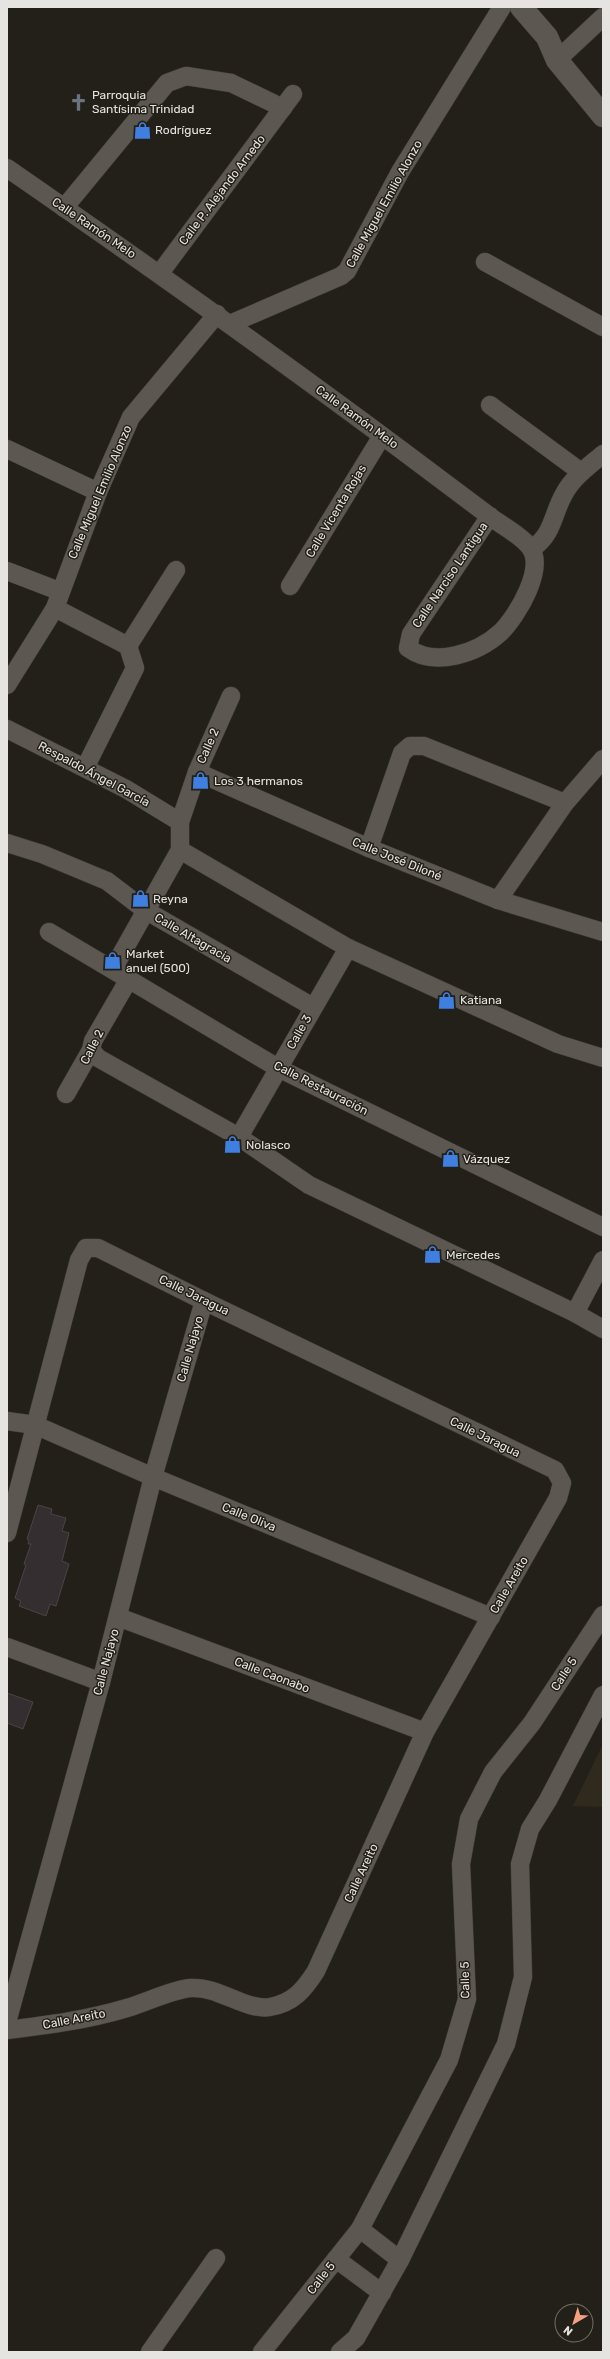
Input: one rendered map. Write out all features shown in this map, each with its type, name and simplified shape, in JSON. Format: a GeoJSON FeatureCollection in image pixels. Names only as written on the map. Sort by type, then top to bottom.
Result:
{"type":"FeatureCollection","features":[{"type":"Feature","properties":{"kind":"street","name":"Calle Miguel Emilio Alonzo"},"geometry":{"type":"LineString","coordinates":[[7,685],[57,600],[98,492],[131,417],[223,319],[341,276],[347,271],[400,172],[502,7]]}},
{"type":"Feature","properties":{"kind":"street"},"geometry":{"type":"LineString","coordinates":[[522,7],[547,37],[557,60],[603,116]]}},
{"type":"Feature","properties":{"kind":"street"},"geometry":{"type":"LineString","coordinates":[[557,60],[603,17]]}},
{"type":"Feature","properties":{"kind":"street","name":"Calle P. Alejando Arnedo"},"geometry":{"type":"LineString","coordinates":[[64,208],[167,83],[186,76],[231,84],[288,101],[160,273]]}},
{"type":"Feature","properties":{"kind":"street","name":"Calle Ramón Melo"},"geometry":{"type":"LineString","coordinates":[[7,168],[160,273],[530,546]]}},
{"type":"Feature","properties":{"kind":"street"},"geometry":{"type":"LineString","coordinates":[[485,262],[603,327]]}},
{"type":"Feature","properties":{"kind":"street"},"geometry":{"type":"LineString","coordinates":[[490,405],[581,472]]}},
{"type":"Feature","properties":{"kind":"street","name":"Calle Vicenta Rojas"},"geometry":{"type":"LineString","coordinates":[[290,586],[382,436]]}},
{"type":"Feature","properties":{"kind":"street"},"geometry":{"type":"LineString","coordinates":[[7,449],[98,492]]}},
{"type":"Feature","properties":{"kind":"street"},"geometry":{"type":"LineString","coordinates":[[530,546],[534,547],[548,535],[564,493],[581,472],[603,454]]}},
{"type":"Feature","properties":{"kind":"street","name":"Calle Narciso Lantigua"},"geometry":{"type":"LineString","coordinates":[[490,516],[411,634],[408,648],[416,654],[448,657],[484,646],[502,631],[515,614],[534,576],[536,561],[530,546]]}},
{"type":"Feature","properties":{"kind":"street"},"geometry":{"type":"LineString","coordinates":[[128,646],[176,570]]}},
{"type":"Feature","properties":{"kind":"street"},"geometry":{"type":"LineString","coordinates":[[7,571],[57,600],[128,646],[136,668],[85,768]]}},
{"type":"Feature","properties":{"kind":"street","name":"Calle 2"},"geometry":{"type":"LineString","coordinates":[[180,850],[180,822],[197,772],[231,696]]}},
{"type":"Feature","properties":{"kind":"street","name":"Respaldo Ángel García"},"geometry":{"type":"LineString","coordinates":[[7,729],[126,789],[180,822]]}},
{"type":"Feature","properties":{"kind":"street"},"geometry":{"type":"LineString","coordinates":[[369,848],[402,753],[410,746],[424,746],[565,803]]}},
{"type":"Feature","properties":{"kind":"street"},"geometry":{"type":"LineString","coordinates":[[498,900],[565,803],[603,759]]}},
{"type":"Feature","properties":{"kind":"street","name":"Calle José Diloné"},"geometry":{"type":"LineString","coordinates":[[197,772],[369,848],[498,900],[603,932]]}},
{"type":"Feature","properties":{"kind":"street","name":"Calle Altagracia"},"geometry":{"type":"LineString","coordinates":[[7,843],[42,854],[107,882],[145,910],[313,1007]]}},
{"type":"Feature","properties":{"kind":"street"},"geometry":{"type":"LineString","coordinates":[[113,969],[180,850],[348,948],[558,1044],[603,1058]]}},
{"type":"Feature","properties":{"kind":"street","name":"Calle Restauración"},"geometry":{"type":"LineString","coordinates":[[49,932],[278,1068],[603,1227]]}},
{"type":"Feature","properties":{"kind":"street","name":"Calle 3"},"geometry":{"type":"LineString","coordinates":[[239,1137],[348,948]]}},
{"type":"Feature","properties":{"kind":"street","name":"Calle 2"},"geometry":{"type":"LineString","coordinates":[[66,1094],[91,1050],[93,1041],[130,979]]}},
{"type":"Feature","properties":{"kind":"street"},"geometry":{"type":"LineString","coordinates":[[91,1050],[98,1058],[239,1137],[309,1185],[575,1313],[603,1329]]}},
{"type":"Feature","properties":{"kind":"street","name":"Calle Jaragua"},"geometry":{"type":"LineString","coordinates":[[7,1533],[79,1260],[86,1248],[98,1248],[204,1301],[555,1470],[562,1483]]}},
{"type":"Feature","properties":{"kind":"street"},"geometry":{"type":"LineString","coordinates":[[575,1313],[603,1260]]}},
{"type":"Feature","properties":{"kind":"street","name":"Calle Najayo"},"geometry":{"type":"LineString","coordinates":[[7,2022],[101,1682],[153,1477],[204,1301]]}},
{"type":"Feature","properties":{"kind":"street","name":"Calle Oliva"},"geometry":{"type":"LineString","coordinates":[[7,1421],[35,1425],[153,1477],[491,1617]]}},
{"type":"Feature","properties":{"kind":"street","name":"Calle Areito"},"geometry":{"type":"LineString","coordinates":[[7,2030],[64,2024],[128,2008],[189,1988],[205,1988],[223,1993],[242,2002],[268,2007],[285,2002],[304,1991],[316,1971],[425,1732],[558,1498],[562,1483]]}},
{"type":"Feature","properties":{"kind":"street","name":"Calle 5"},"geometry":{"type":"LineString","coordinates":[[262,2352],[360,2229],[449,2060],[467,2000],[461,1864],[469,1819],[493,1772],[532,1723],[603,1615]]}},
{"type":"Feature","properties":{"kind":"street","name":"Calle Caonabo"},"geometry":{"type":"LineString","coordinates":[[118,1617],[425,1732]]}},
{"type":"Feature","properties":{"kind":"street"},"geometry":{"type":"LineString","coordinates":[[7,1647],[101,1682]]}},
{"type":"Feature","properties":{"kind":"street"},"geometry":{"type":"LineString","coordinates":[[340,2352],[356,2338],[400,2260],[506,2044],[523,1977],[520,1864],[528,1836],[603,1695]]}},
{"type":"Feature","properties":{"kind":"street"},"geometry":{"type":"LineString","coordinates":[[360,2229],[400,2260]]}},
{"type":"Feature","properties":{"kind":"street"},"geometry":{"type":"LineString","coordinates":[[150,2352],[216,2258]]}},
{"type":"Feature","properties":{"kind":"street"},"geometry":{"type":"LineString","coordinates":[[336,2259],[382,2293]]}},
{"type":"Feature","properties":{"kind":"shaded area"},"geometry":{"type":"Polygon","coordinates":[[[603,1744],[603,1807],[573,1806],[603,1744]]]}},
{"type":"Feature","properties":{"kind":"building"},"geometry":{"type":"Polygon","coordinates":[[[38,1505],[52,1509],[51,1514],[66,1518],[62,1531],[69,1533],[62,1561],[69,1564],[56,1606],[50,1604],[46,1616],[19,1606],[21,1601],[15,1598],[26,1565],[24,1564],[31,1544],[28,1544],[29,1540],[27,1539],[38,1505]]]}},
{"type":"Feature","properties":{"kind":"building"},"geometry":{"type":"Polygon","coordinates":[[[7,1693],[33,1702],[23,1729],[7,1723],[7,1693]]]}},
{"type":"Feature","properties":{"kind":"place","name":"Parroquia Santísima Trinidad"},"geometry":{"type":"Point","coordinates":[79,102]}},
{"type":"Feature","properties":{"kind":"place","name":"Rodríguez"},"geometry":{"type":"Point","coordinates":[142,130]}},
{"type":"Feature","properties":{"kind":"place","name":"Los 3 hermanos"},"geometry":{"type":"Point","coordinates":[201,781]}},
{"type":"Feature","properties":{"kind":"place","name":"Reyna"},"geometry":{"type":"Point","coordinates":[140,899]}},
{"type":"Feature","properties":{"kind":"place","name":"Market anuel (500)"},"geometry":{"type":"Point","coordinates":[113,961]}},
{"type":"Feature","properties":{"kind":"place","name":"Katiana"},"geometry":{"type":"Point","coordinates":[447,1000]}},
{"type":"Feature","properties":{"kind":"place","name":"Nolasco"},"geometry":{"type":"Point","coordinates":[233,1145]}},
{"type":"Feature","properties":{"kind":"place","name":"Vázquez"},"geometry":{"type":"Point","coordinates":[450,1159]}},
{"type":"Feature","properties":{"kind":"place","name":"Mercedes"},"geometry":{"type":"Point","coordinates":[433,1255]}}]}
